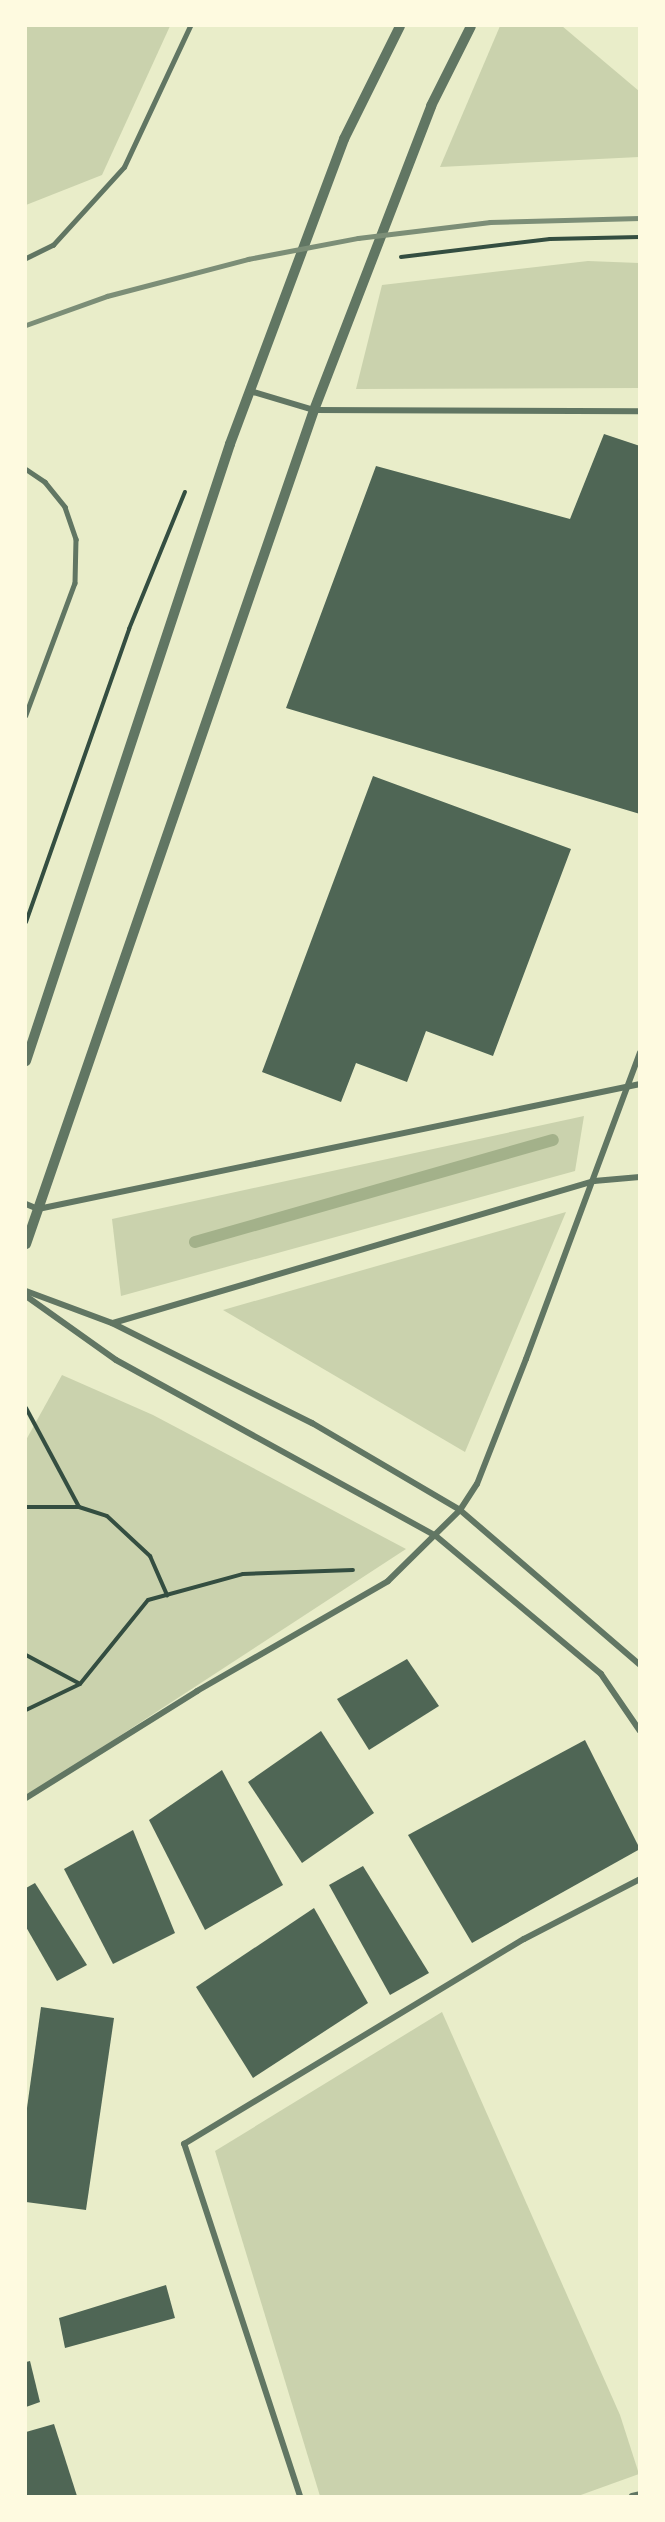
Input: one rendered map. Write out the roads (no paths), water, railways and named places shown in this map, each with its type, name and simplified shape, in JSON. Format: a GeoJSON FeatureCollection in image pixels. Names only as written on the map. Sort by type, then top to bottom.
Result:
{"type":"FeatureCollection","features":[{"type":"Feature","properties":{"kind":"street"},"geometry":{"type":"LineString","coordinates":[[26,1060],[196,536],[344,139],[400,26]]}},
{"type":"Feature","properties":{"kind":"street"},"geometry":{"type":"LineString","coordinates":[[26,1244],[314,410],[431,106],[471,26]]}},
{"type":"Feature","properties":{"kind":"street"},"geometry":{"type":"LineString","coordinates":[[249,391],[314,410],[639,411]]}},
{"type":"Feature","properties":{"kind":"street"},"geometry":{"type":"LineString","coordinates":[[26,1798],[197,1691],[388,1581],[460,1510],[477,1484],[594,1181],[639,1053]]}},
{"type":"Feature","properties":{"kind":"street"},"geometry":{"type":"LineString","coordinates":[[26,1204],[38,1209],[639,1084]]}},
{"type":"Feature","properties":{"kind":"street"},"geometry":{"type":"LineString","coordinates":[[112,1323],[594,1181],[639,1177]]}},
{"type":"Feature","properties":{"kind":"street"},"geometry":{"type":"LineString","coordinates":[[26,1291],[112,1323],[312,1423],[460,1510],[639,1665]]}},
{"type":"Feature","properties":{"kind":"street"},"geometry":{"type":"LineString","coordinates":[[26,1296],[116,1359],[436,1536],[601,1674],[639,1731]]}},
{"type":"Feature","properties":{"kind":"street"},"geometry":{"type":"LineString","coordinates":[[300,2496],[184,2144],[524,1939],[639,1879]]}},
{"type":"Feature","properties":{"kind":"street"},"geometry":{"type":"LineString","coordinates":[[632,2496],[639,2494]]}},
{"type":"Feature","properties":{"kind":"lane"},"geometry":{"type":"LineString","coordinates":[[26,258],[53,245],[124,167],[190,26]]}},
{"type":"Feature","properties":{"kind":"lane"},"geometry":{"type":"LineString","coordinates":[[26,469],[45,482],[65,507],[76,539],[75,583],[57,637],[26,715]]}},
{"type":"Feature","properties":{"kind":"waterway"},"geometry":{"type":"LineString","coordinates":[[195,1242],[553,1140]]}},
{"type":"Feature","properties":{"kind":"railway"},"geometry":{"type":"LineString","coordinates":[[26,325],[107,296],[248,259],[358,238],[490,222],[640,218]]}}]}
